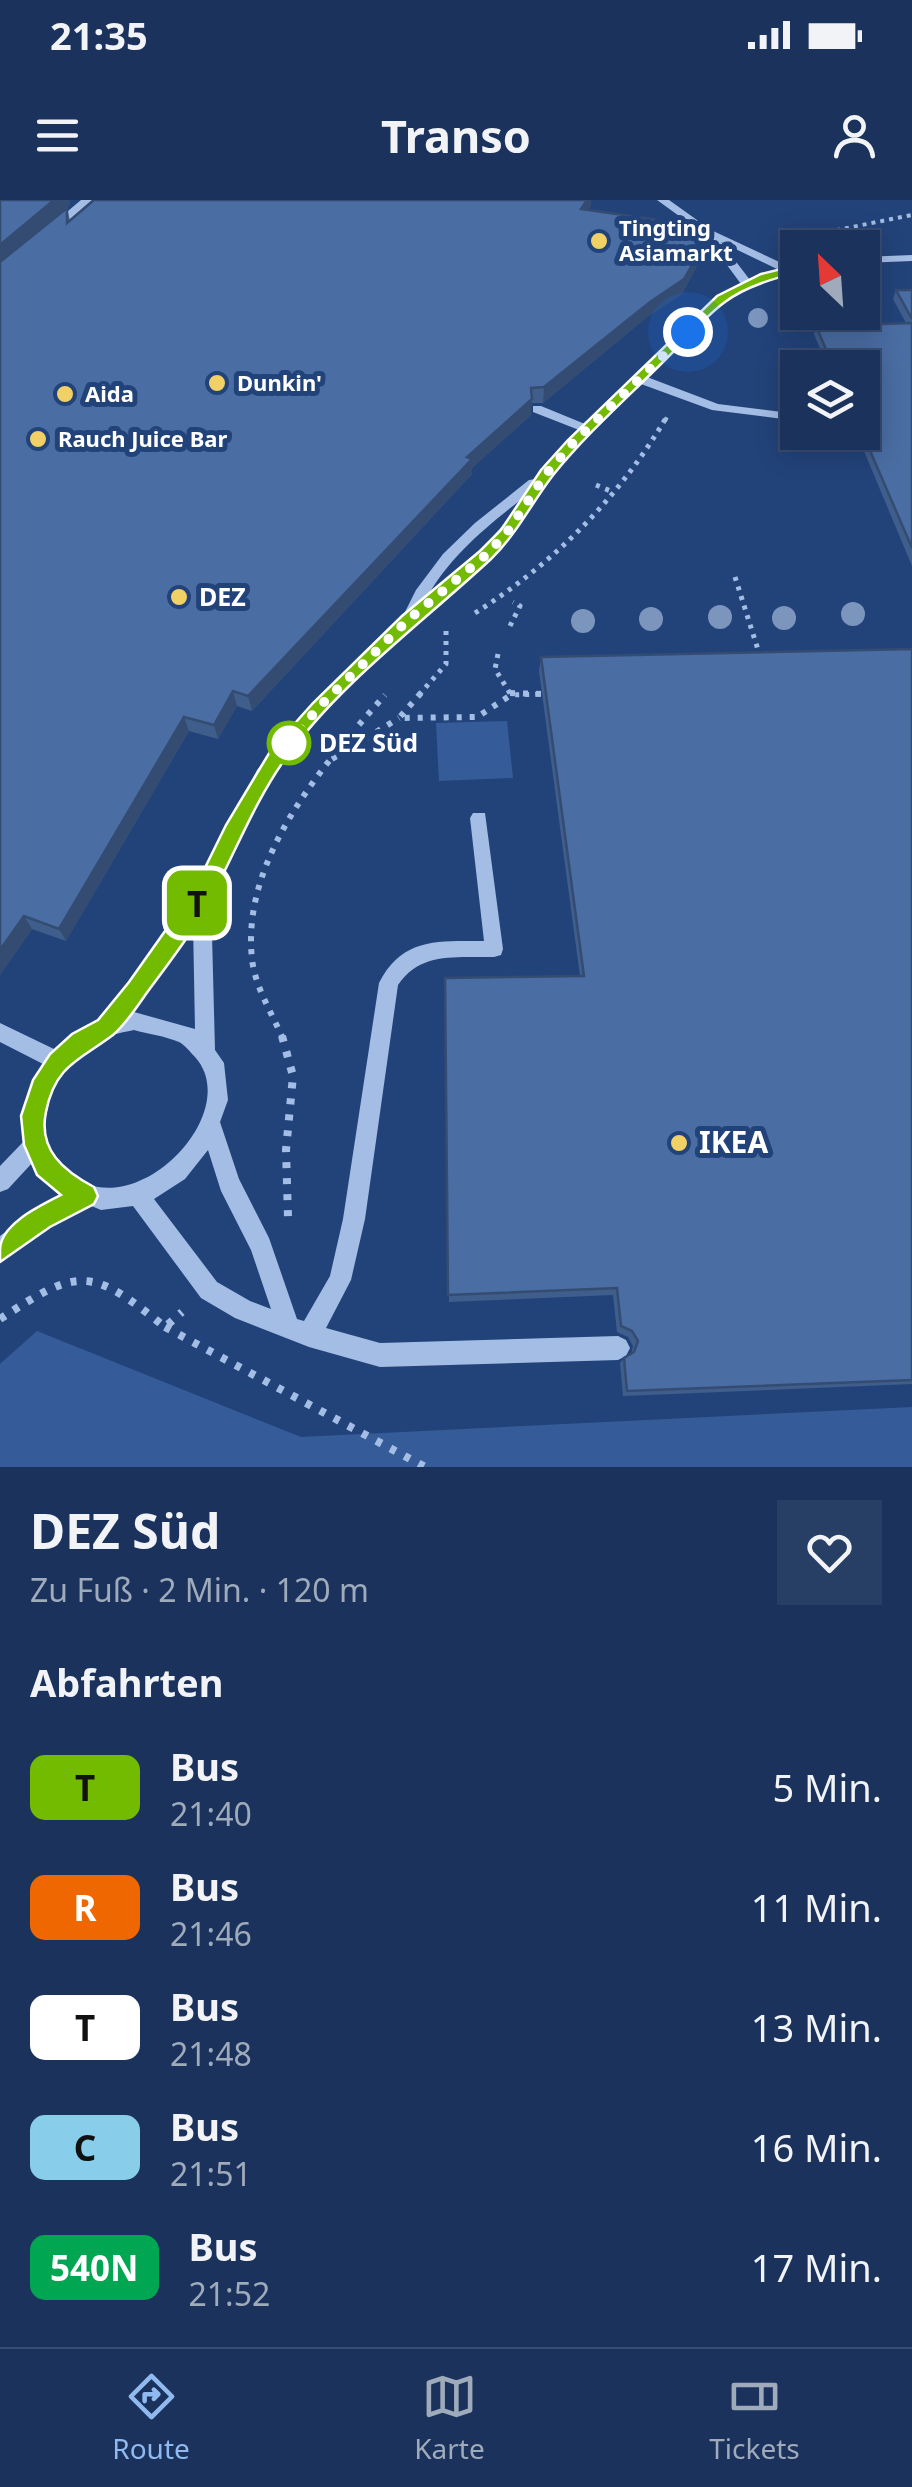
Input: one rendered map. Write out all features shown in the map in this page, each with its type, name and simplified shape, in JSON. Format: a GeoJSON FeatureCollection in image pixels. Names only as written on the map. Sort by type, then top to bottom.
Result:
{"type":"FeatureCollection","features":[{"type":"Feature","properties":{"kind":"street"},"geometry":{"type":"LineString","coordinates":[[43,238],[86,200]]}},
{"type":"Feature","properties":{"kind":"street"},"geometry":{"type":"LineString","coordinates":[[662,200],[707,232],[780,263]]}},
{"type":"Feature","properties":{"kind":"street"},"geometry":{"type":"LineString","coordinates":[[707,232],[747,284]]}},
{"type":"Feature","properties":{"kind":"street"},"geometry":{"type":"LineString","coordinates":[[880,259],[912,258]]}},
{"type":"Feature","properties":{"kind":"street"},"geometry":{"type":"LineString","coordinates":[[106,1027],[202,896],[233,830],[278,755],[319,707],[408,620],[465,576],[506,534],[546,474],[587,429],[722,298],[747,284],[780,273]]}},
{"type":"Feature","properties":{"kind":"street"},"geometry":{"type":"LineString","coordinates":[[640,379],[733,412],[780,416]]}},
{"type":"Feature","properties":{"kind":"street"},"geometry":{"type":"LineString","coordinates":[[537,409],[587,429]]}},
{"type":"Feature","properties":{"kind":"street"},"geometry":{"type":"LineString","coordinates":[[408,620],[425,580],[441,562],[480,524],[546,474]]}},
{"type":"Feature","properties":{"kind":"street"},"geometry":{"type":"LineString","coordinates":[[298,1331],[340,1280],[354,1220],[388,983],[399,964],[412,954],[494,950],[479,818]]}},
{"type":"Feature","properties":{"kind":"street"},"geometry":{"type":"LineString","coordinates":[[202,896],[205,1048]]}},
{"type":"Feature","properties":{"kind":"street"},"geometry":{"type":"LineString","coordinates":[[134,1020],[162,1022],[186,1032],[205,1048],[217,1072],[220,1099],[212,1128],[194,1157],[168,1180],[136,1194],[86,1196],[63,1184],[45,1167],[36,1145],[33,1116],[41,1088],[58,1061],[80,1041],[106,1027],[134,1020]]}},
{"type":"Feature","properties":{"kind":"street"},"geometry":{"type":"LineString","coordinates":[[0,1032],[58,1061]]}},
{"type":"Feature","properties":{"kind":"street"},"geometry":{"type":"LineString","coordinates":[[212,1128],[228,1184],[261,1246],[298,1331]]}},
{"type":"Feature","properties":{"kind":"street"},"geometry":{"type":"LineString","coordinates":[[0,1181],[36,1145]]}},
{"type":"Feature","properties":{"kind":"street"},"geometry":{"type":"LineString","coordinates":[[136,1194],[208,1290],[243,1310],[298,1331],[380,1356],[618,1348]]}},
{"type":"Feature","properties":{"kind":"street"},"geometry":{"type":"LineString","coordinates":[[0,1250],[42,1218],[86,1196]]}},
{"type":"Feature","properties":{"kind":"path"},"geometry":{"type":"LineString","coordinates":[[836,230],[912,215]]}},
{"type":"Feature","properties":{"kind":"path"},"geometry":{"type":"LineString","coordinates":[[433,644],[446,630],[504,596],[551,559],[653,442],[679,394]]}},
{"type":"Feature","properties":{"kind":"path"},"geometry":{"type":"LineString","coordinates":[[596,484],[613,492]]}},
{"type":"Feature","properties":{"kind":"path"},"geometry":{"type":"LineString","coordinates":[[735,577],[760,658]]}},
{"type":"Feature","properties":{"kind":"path"},"geometry":{"type":"LineString","coordinates":[[510,626],[520,606],[513,602]]}},
{"type":"Feature","properties":{"kind":"path"},"geometry":{"type":"LineString","coordinates":[[328,761],[399,718],[446,664],[446,630]]}},
{"type":"Feature","properties":{"kind":"path"},"geometry":{"type":"LineString","coordinates":[[498,654],[495,669],[511,696]]}},
{"type":"Feature","properties":{"kind":"path"},"geometry":{"type":"LineString","coordinates":[[261,1246],[291,1214],[286,1148],[293,1081],[289,1053],[258,989],[250,923],[285,830],[328,761],[395,684]]}},
{"type":"Feature","properties":{"kind":"path"},"geometry":{"type":"LineString","coordinates":[[399,718],[477,717],[511,696],[542,694]]}},
{"type":"Feature","properties":{"kind":"path"},"geometry":{"type":"LineString","coordinates":[[0,1319],[62,1282],[90,1279],[122,1290],[165,1326],[425,1467]]}},
{"type":"Feature","properties":{"kind":"path"},"geometry":{"type":"LineString","coordinates":[[165,1326],[208,1290]]}},
{"type":"Feature","properties":{"kind":"shaded area"},"geometry":{"type":"Polygon","coordinates":[[[507,721],[513,778],[439,781],[436,723],[507,721]]]}},
{"type":"Feature","properties":{"kind":"shaded area"},"geometry":{"type":"Polygon","coordinates":[[[37,1331],[301,1437],[912,1407],[912,1467],[0,1467],[0,1364],[37,1331]]]}},
{"type":"Feature","properties":{"kind":"building"},"geometry":{"type":"Polygon","coordinates":[[[0,200],[54,200],[0,245],[0,200]]]}},
{"type":"Feature","properties":{"kind":"building","name":"DEZ"},"geometry":{"type":"Polygon","coordinates":[[[94,200],[587,200],[581,209],[695,225],[700,251],[684,279],[544,387],[531,388],[532,399],[467,457],[472,459],[248,696],[233,691],[214,725],[184,717],[59,929],[24,916],[0,950],[0,262],[67,208],[67,223],[94,200]]]}},
{"type":"Feature","properties":{"kind":"building"},"geometry":{"type":"Polygon","coordinates":[[[896,290],[912,290],[912,319],[896,290]]]}},
{"type":"Feature","properties":{"kind":"building"},"geometry":{"type":"Polygon","coordinates":[[[912,323],[912,548],[870,450],[880,450],[880,350],[826,350],[818,330],[880,330],[880,324],[912,323]]]}},
{"type":"Feature","properties":{"kind":"building","name":"IKEA"},"geometry":{"type":"Polygon","coordinates":[[[912,649],[912,1380],[627,1391],[624,1358],[634,1352],[638,1341],[632,1331],[621,1326],[617,1288],[448,1295],[445,978],[584,976],[541,657],[912,649]]]}},
{"type":"Feature","properties":{"kind":"bus line","name":"T"},"geometry":{"type":"LineString","coordinates":[[0,1250],[42,1218],[86,1196],[63,1184],[45,1167],[36,1145],[33,1116],[41,1088],[58,1061],[80,1041],[106,1027],[137,989],[202,896],[233,830],[278,755],[319,707],[408,620],[486,555],[573,443],[722,298],[780,273]]}},
{"type":"Feature","properties":{"kind":"place","name":"Tingting Asiamarkt"},"geometry":{"type":"Point","coordinates":[599,241]}},
{"type":"Feature","properties":{"kind":"place","name":"Dunkin'"},"geometry":{"type":"Point","coordinates":[217,383]}},
{"type":"Feature","properties":{"kind":"place","name":"Aida"},"geometry":{"type":"Point","coordinates":[65,394]}},
{"type":"Feature","properties":{"kind":"place","name":"Rauch Juice Bar"},"geometry":{"type":"Point","coordinates":[38,439]}},
{"type":"Feature","properties":{"kind":"place","name":"DEZ"},"geometry":{"type":"Point","coordinates":[179,597]}},
{"type":"Feature","properties":{"kind":"place","name":"DEZ Süd"},"geometry":{"type":"Point","coordinates":[289,743]}},
{"type":"Feature","properties":{"kind":"place","name":"IKEA"},"geometry":{"type":"Point","coordinates":[679,1143]}},
{"type":"Feature","properties":{"kind":"route"},"geometry":{"type":"LineString","coordinates":[[289,743],[319,707],[408,620],[486,555],[573,443],[688,332]]}}]}
